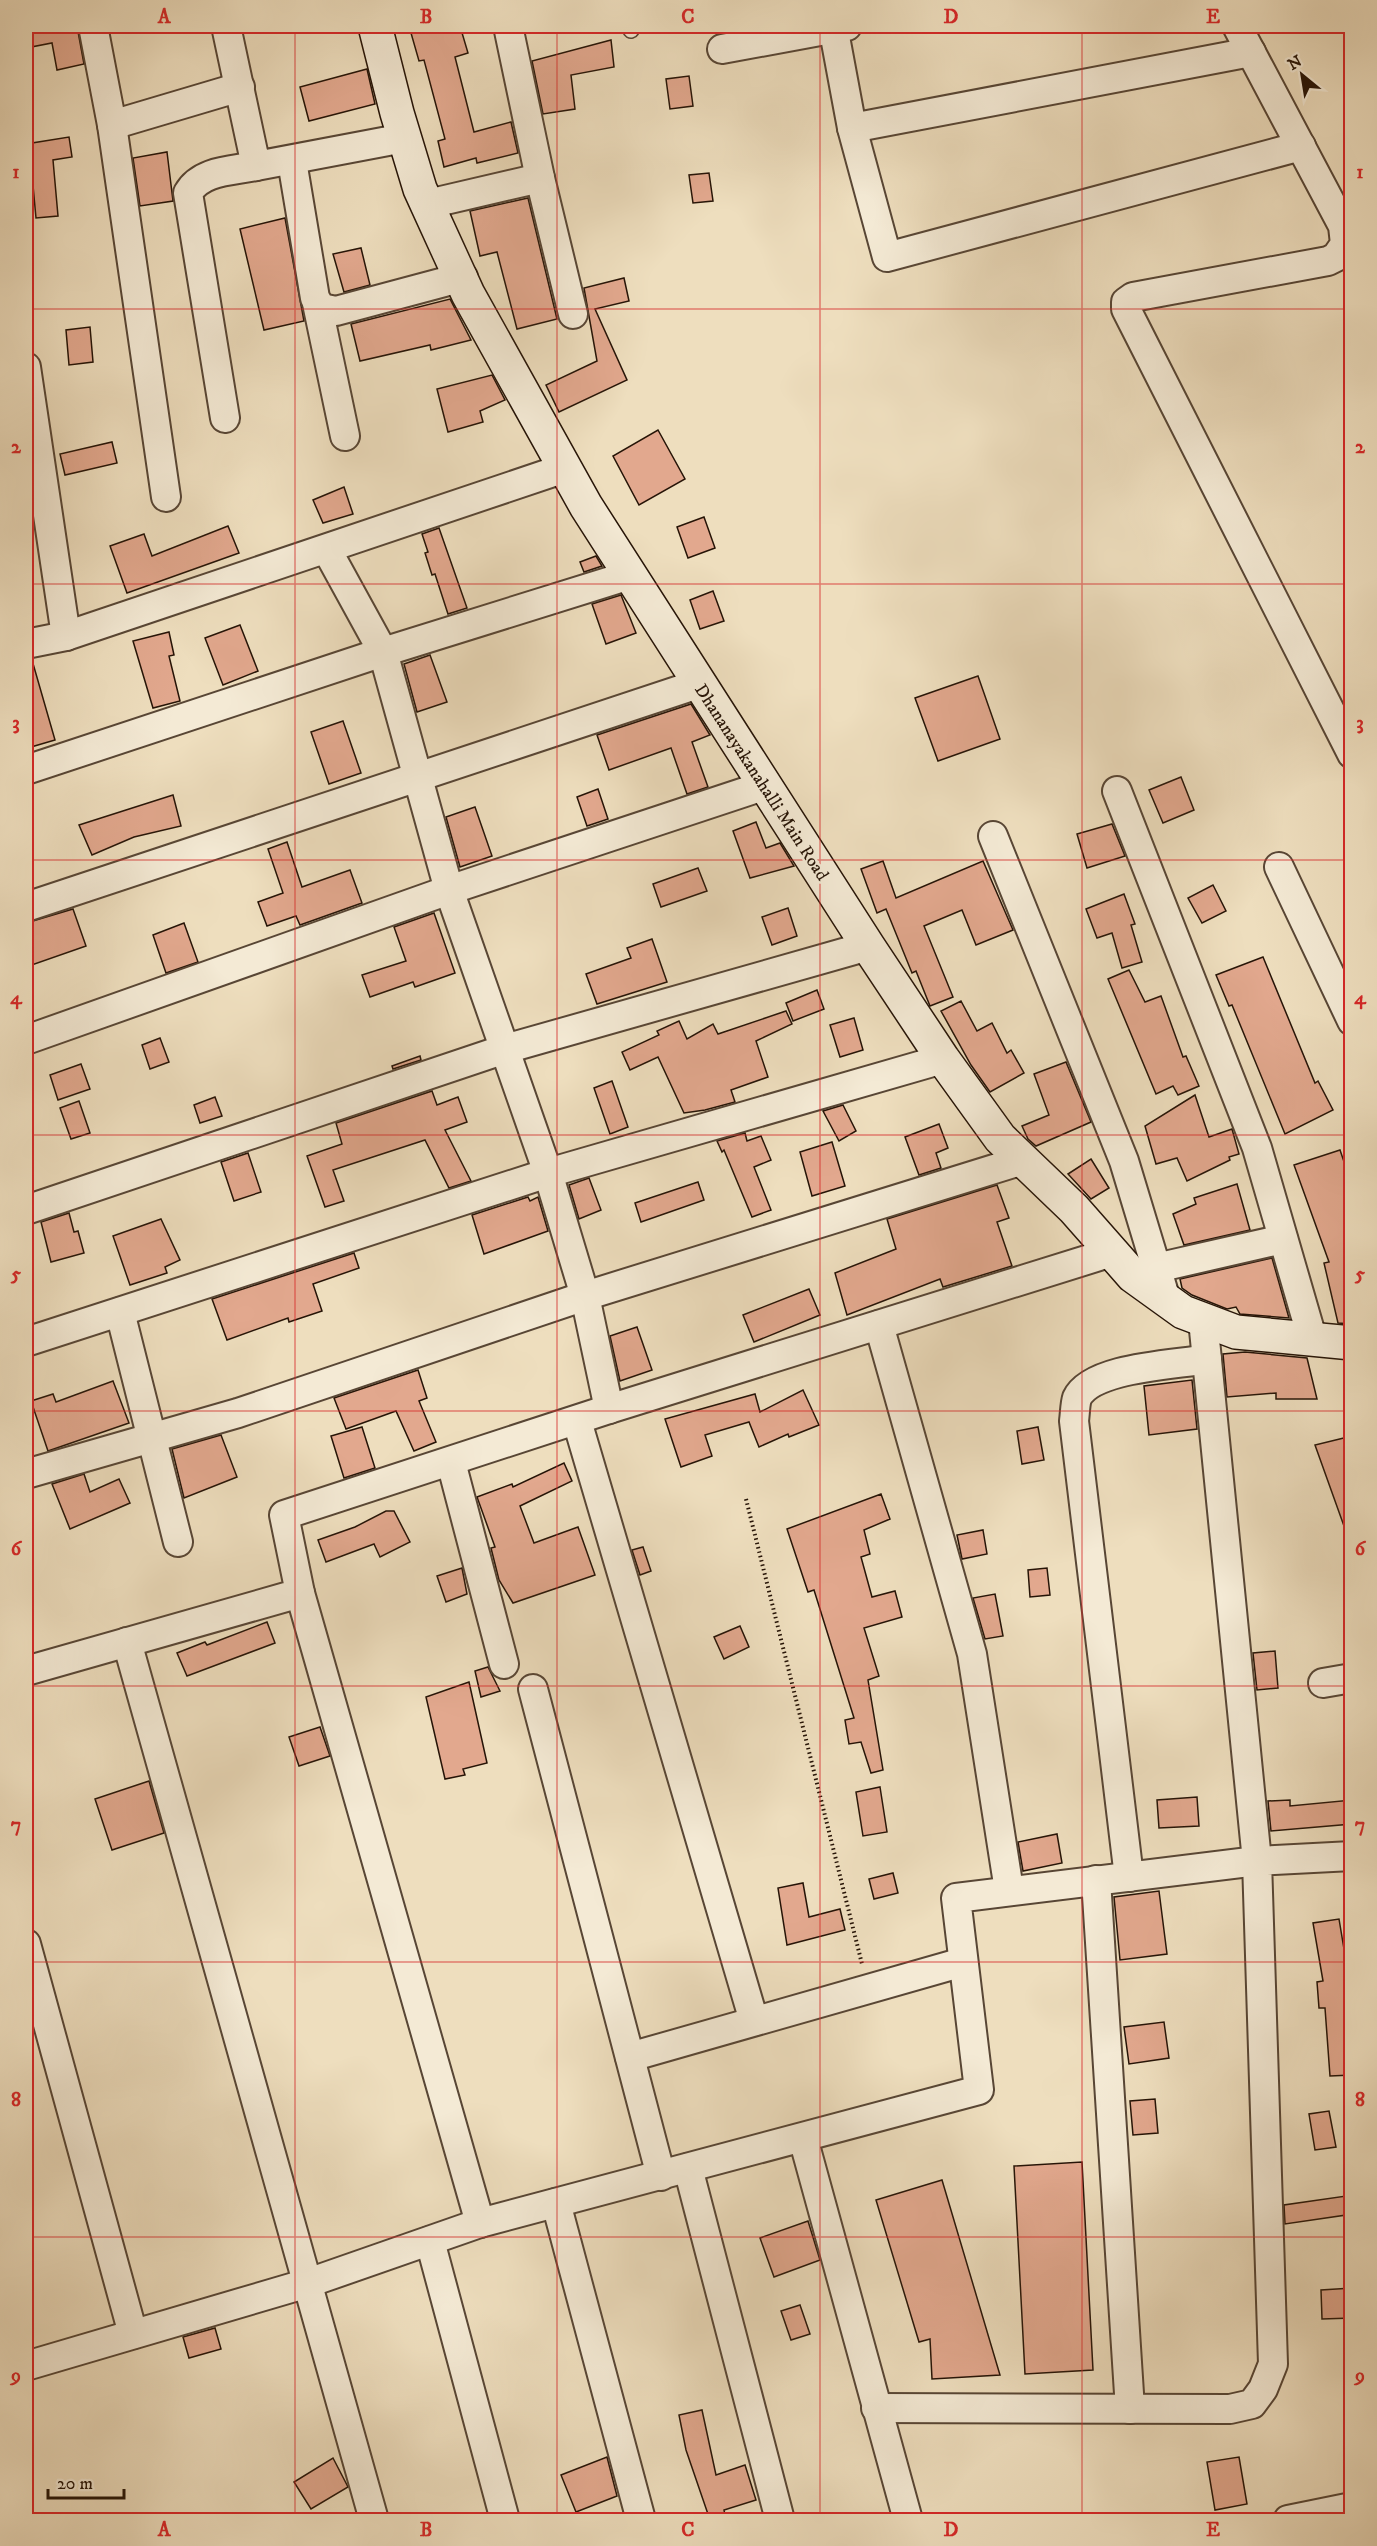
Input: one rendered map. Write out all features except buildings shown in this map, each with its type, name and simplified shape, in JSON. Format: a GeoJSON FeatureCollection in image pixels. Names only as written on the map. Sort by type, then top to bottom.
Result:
{"type":"FeatureCollection","features":[{"type":"Feature","properties":{"kind":"street"},"geometry":{"type":"LineString","coordinates":[[93,26],[112,125],[166,497]]}},
{"type":"Feature","properties":{"kind":"street"},"geometry":{"type":"LineString","coordinates":[[226,26],[256,166]]}},
{"type":"Feature","properties":{"kind":"street","name":"Dhananayakanahalli Main Road"},"geometry":{"type":"LineString","coordinates":[[375,26],[404,138],[428,204],[463,277],[468,294],[565,468],[763,786],[943,1059],[1000,1138],[1074,1209],[1133,1276],[1183,1312],[1236,1332],[1352,1343]]}},
{"type":"Feature","properties":{"kind":"street"},"geometry":{"type":"LineString","coordinates":[[508,26],[540,178],[573,314]]}},
{"type":"Feature","properties":{"kind":"street"},"geometry":{"type":"LineString","coordinates":[[722,49],[837,26],[852,128],[887,257],[1300,146]]}},
{"type":"Feature","properties":{"kind":"street"},"geometry":{"type":"LineString","coordinates":[[1237,26],[1343,226],[1346,250],[1328,261],[1132,297],[1125,305],[1352,754]]}},
{"type":"Feature","properties":{"kind":"street"},"geometry":{"type":"LineString","coordinates":[[852,128],[1251,52]]}},
{"type":"Feature","properties":{"kind":"street"},"geometry":{"type":"LineString","coordinates":[[112,125],[240,87]]}},
{"type":"Feature","properties":{"kind":"street"},"geometry":{"type":"LineString","coordinates":[[225,418],[188,193],[194,182],[207,176],[404,138]]}},
{"type":"Feature","properties":{"kind":"street"},"geometry":{"type":"LineString","coordinates":[[292,161],[317,303],[345,436]]}},
{"type":"Feature","properties":{"kind":"street"},"geometry":{"type":"LineString","coordinates":[[428,204],[540,178]]}},
{"type":"Feature","properties":{"kind":"street"},"geometry":{"type":"LineString","coordinates":[[317,303],[325,311],[336,311],[463,277]]}},
{"type":"Feature","properties":{"kind":"street"},"geometry":{"type":"LineString","coordinates":[[26,367],[66,636]]}},
{"type":"Feature","properties":{"kind":"street"},"geometry":{"type":"LineString","coordinates":[[26,644],[66,636],[565,468]]}},
{"type":"Feature","properties":{"kind":"street"},"geometry":{"type":"LineString","coordinates":[[327,550],[383,652],[449,890],[548,1173],[585,1296],[609,1409]]}},
{"type":"Feature","properties":{"kind":"street"},"geometry":{"type":"LineString","coordinates":[[26,770],[383,652],[630,575]]}},
{"type":"Feature","properties":{"kind":"street"},"geometry":{"type":"LineString","coordinates":[[26,907],[417,775],[698,684]]}},
{"type":"Feature","properties":{"kind":"street"},"geometry":{"type":"LineString","coordinates":[[26,1040],[449,890],[763,786]]}},
{"type":"Feature","properties":{"kind":"street"},"geometry":{"type":"LineString","coordinates":[[1117,791],[1257,1148],[1313,1341]]}},
{"type":"Feature","properties":{"kind":"street"},"geometry":{"type":"LineString","coordinates":[[993,836],[1124,1161],[1166,1300]]}},
{"type":"Feature","properties":{"kind":"street"},"geometry":{"type":"LineString","coordinates":[[1279,867],[1352,1021]]}},
{"type":"Feature","properties":{"kind":"street"},"geometry":{"type":"LineString","coordinates":[[26,1210],[505,1049],[868,946]]}},
{"type":"Feature","properties":{"kind":"street"},"geometry":{"type":"LineString","coordinates":[[26,1342],[548,1173],[943,1059]]}},
{"type":"Feature","properties":{"kind":"street"},"geometry":{"type":"LineString","coordinates":[[26,1474],[238,1413],[585,1296],[1023,1160]]}},
{"type":"Feature","properties":{"kind":"street"},"geometry":{"type":"LineString","coordinates":[[1156,1268],[1283,1239]]}},
{"type":"Feature","properties":{"kind":"street"},"geometry":{"type":"LineString","coordinates":[[480,2223],[300,1593],[284,1515],[609,1409],[1112,1252]]}},
{"type":"Feature","properties":{"kind":"street"},"geometry":{"type":"LineString","coordinates":[[120,1312],[178,1542]]}},
{"type":"Feature","properties":{"kind":"street"},"geometry":{"type":"LineString","coordinates":[[876,2408],[1245,2407],[1252,2404],[1263,2389],[1273,2364],[1257,1861],[1203,1320]]}},
{"type":"Feature","properties":{"kind":"street"},"geometry":{"type":"LineString","coordinates":[[879,1325],[972,1654],[1009,1890]]}},
{"type":"Feature","properties":{"kind":"street"},"geometry":{"type":"LineString","coordinates":[[1130,1877],[1074,1421],[1077,1399],[1088,1385],[1104,1376],[1207,1359]]}},
{"type":"Feature","properties":{"kind":"street"},"geometry":{"type":"LineString","coordinates":[[577,1421],[754,2021]]}},
{"type":"Feature","properties":{"kind":"street"},"geometry":{"type":"LineString","coordinates":[[451,1462],[504,1664]]}},
{"type":"Feature","properties":{"kind":"street"},"geometry":{"type":"LineString","coordinates":[[26,1671],[300,1593]]}},
{"type":"Feature","properties":{"kind":"street"},"geometry":{"type":"LineString","coordinates":[[127,1642],[374,2520]]}},
{"type":"Feature","properties":{"kind":"street"},"geometry":{"type":"LineString","coordinates":[[1323,1683],[1352,1678]]}},
{"type":"Feature","properties":{"kind":"street"},"geometry":{"type":"LineString","coordinates":[[534,1689],[630,2057],[674,2172],[780,2520]]}},
{"type":"Feature","properties":{"kind":"street"},"geometry":{"type":"LineString","coordinates":[[26,2366],[308,2283],[480,2223],[979,2090],[956,1898],[1257,1861],[1352,1856]]}},
{"type":"Feature","properties":{"kind":"street"},"geometry":{"type":"LineString","coordinates":[[1096,1880],[1130,2409]]}},
{"type":"Feature","properties":{"kind":"street"},"geometry":{"type":"LineString","coordinates":[[26,1944],[133,2334]]}},
{"type":"Feature","properties":{"kind":"street"},"geometry":{"type":"LineString","coordinates":[[630,2057],[963,1962]]}},
{"type":"Feature","properties":{"kind":"street"},"geometry":{"type":"LineString","coordinates":[[802,2138],[908,2520]]}},
{"type":"Feature","properties":{"kind":"street"},"geometry":{"type":"LineString","coordinates":[[556,2203],[641,2520]]}},
{"type":"Feature","properties":{"kind":"street"},"geometry":{"type":"LineString","coordinates":[[430,2241],[505,2520]]}},
{"type":"Feature","properties":{"kind":"street"},"geometry":{"type":"LineString","coordinates":[[1288,2520],[1352,2507]]}},
{"type":"Feature","properties":{"kind":"path"},"geometry":{"type":"LineString","coordinates":[[746,1499],[868,1988]]}}]}
